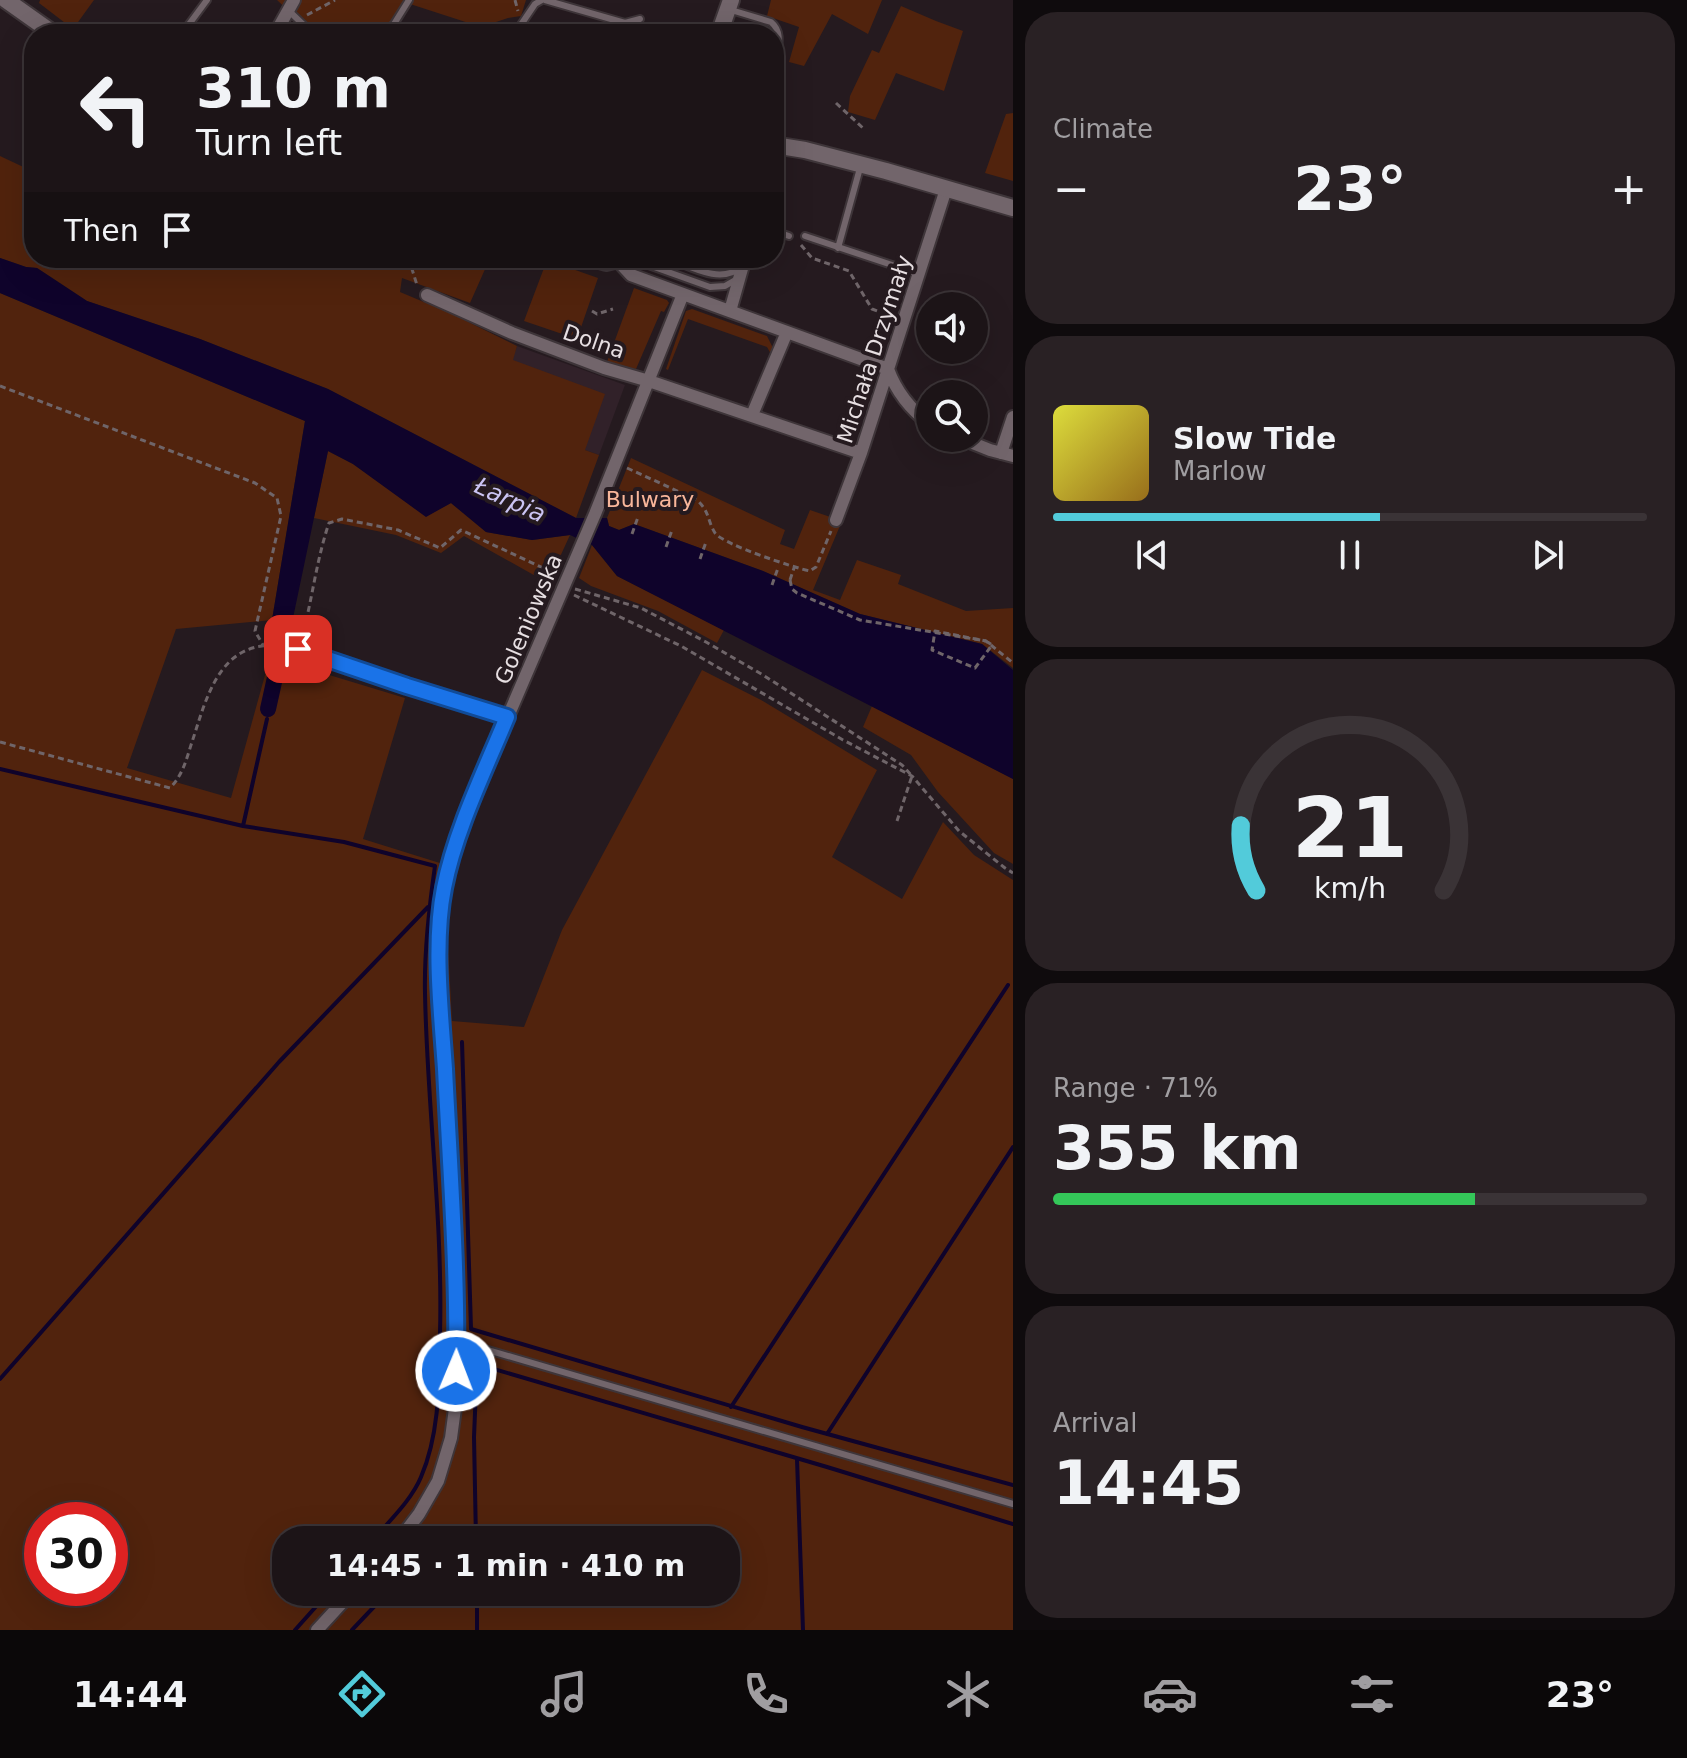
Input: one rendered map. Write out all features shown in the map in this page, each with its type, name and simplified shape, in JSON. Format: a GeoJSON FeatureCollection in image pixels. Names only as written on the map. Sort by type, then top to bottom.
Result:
{"type":"FeatureCollection","features":[{"type":"Feature","properties":{"kind":"main road"},"geometry":{"type":"LineString","coordinates":[[6,0],[40,24]]}},
{"type":"Feature","properties":{"kind":"main road"},"geometry":{"type":"LineString","coordinates":[[784,150],[861,164],[1013,208]]}},
{"type":"Feature","properties":{"kind":"street"},"geometry":{"type":"LineString","coordinates":[[277,0],[291,5],[281,24]]}},
{"type":"Feature","properties":{"kind":"street","name":"Michała Drzymały"},"geometry":{"type":"LineString","coordinates":[[836,520],[861,453],[946,189]]}},
{"type":"Feature","properties":{"kind":"street"},"geometry":{"type":"LineString","coordinates":[[628,268],[631,275],[888,369],[894,386],[916,412]]}},
{"type":"Feature","properties":{"kind":"street"},"geometry":{"type":"LineString","coordinates":[[730,311],[741,268]]}},
{"type":"Feature","properties":{"kind":"street"},"geometry":{"type":"LineString","coordinates":[[615,463],[683,294]]}},
{"type":"Feature","properties":{"kind":"street","name":"Dolna"},"geometry":{"type":"LineString","coordinates":[[427,295],[512,333],[604,368],[861,453]]}},
{"type":"Feature","properties":{"kind":"street"},"geometry":{"type":"LineString","coordinates":[[752,415],[787,332]]}},
{"type":"Feature","properties":{"kind":"street"},"geometry":{"type":"LineString","coordinates":[[988,448],[1007,454],[1013,417]]}},
{"type":"Feature","properties":{"kind":"street","name":"Goleniowska"},"geometry":{"type":"LineString","coordinates":[[410,1526],[438,1481],[451,1438],[456,1401],[455,1232],[440,997],[440,919],[444,887],[456,844],[479,784],[615,463]]}},
{"type":"Feature","properties":{"kind":"street"},"geometry":{"type":"LineString","coordinates":[[317,1630],[339,1606]]}},
{"type":"Feature","properties":{"kind":"lane"},"geometry":{"type":"LineString","coordinates":[[189,24],[207,0]]}},
{"type":"Feature","properties":{"kind":"lane"},"geometry":{"type":"LineString","coordinates":[[394,24],[409,0]]}},
{"type":"Feature","properties":{"kind":"lane"},"geometry":{"type":"LineString","coordinates":[[522,24],[535,4],[544,0],[625,23],[640,19]]}},
{"type":"Feature","properties":{"kind":"lane"},"geometry":{"type":"LineString","coordinates":[[291,5],[303,24]]}},
{"type":"Feature","properties":{"kind":"lane"},"geometry":{"type":"LineString","coordinates":[[723,19],[773,24]]}},
{"type":"Feature","properties":{"kind":"lane"},"geometry":{"type":"LineString","coordinates":[[838,248],[861,164]]}},
{"type":"Feature","properties":{"kind":"lane"},"geometry":{"type":"LineString","coordinates":[[784,234],[789,236]]}},
{"type":"Feature","properties":{"kind":"lane"},"geometry":{"type":"LineString","coordinates":[[805,236],[919,274]]}},
{"type":"Feature","properties":{"kind":"lane"},"geometry":{"type":"LineString","coordinates":[[651,268],[719,288],[730,284],[739,268]]}},
{"type":"Feature","properties":{"kind":"lane"},"geometry":{"type":"LineString","coordinates":[[698,268],[719,275],[733,273],[740,268]]}},
{"type":"Feature","properties":{"kind":"lane"},"geometry":{"type":"LineString","coordinates":[[298,649],[507,717]]}},
{"type":"Feature","properties":{"kind":"lane"},"geometry":{"type":"LineString","coordinates":[[457,1341],[1013,1504]]}},
{"type":"Feature","properties":{"kind":"path"},"geometry":{"type":"LineString","coordinates":[[298,19],[335,0]]}},
{"type":"Feature","properties":{"kind":"path"},"geometry":{"type":"LineString","coordinates":[[515,0],[518,11]]}},
{"type":"Feature","properties":{"kind":"path"},"geometry":{"type":"LineString","coordinates":[[836,103],[864,129]]}},
{"type":"Feature","properties":{"kind":"path"},"geometry":{"type":"LineString","coordinates":[[789,236],[812,258],[849,271],[872,309],[895,317]]}},
{"type":"Feature","properties":{"kind":"path"},"geometry":{"type":"LineString","coordinates":[[412,268],[417,285],[427,295]]}},
{"type":"Feature","properties":{"kind":"path"},"geometry":{"type":"LineString","coordinates":[[592,311],[597,314],[613,309]]}},
{"type":"Feature","properties":{"kind":"path"},"geometry":{"type":"LineString","coordinates":[[0,386],[255,483],[277,498],[281,516],[255,631],[263,646]]}},
{"type":"Feature","properties":{"kind":"path"},"geometry":{"type":"LineString","coordinates":[[615,463],[697,500],[705,508],[716,535],[724,541],[794,568],[810,571],[816,567],[836,520]]}},
{"type":"Feature","properties":{"kind":"path"},"geometry":{"type":"LineString","coordinates":[[632,534],[638,517]]}},
{"type":"Feature","properties":{"kind":"path"},"geometry":{"type":"LineString","coordinates":[[0,742],[170,788],[180,778],[207,697],[223,667],[238,653],[263,646],[298,649],[308,618],[321,545],[329,523],[342,519],[398,530],[440,548],[461,530],[551,572]]}},
{"type":"Feature","properties":{"kind":"path"},"geometry":{"type":"LineString","coordinates":[[666,547],[672,530]]}},
{"type":"Feature","properties":{"kind":"path"},"geometry":{"type":"LineString","coordinates":[[700,559],[706,542]]}},
{"type":"Feature","properties":{"kind":"path"},"geometry":{"type":"LineString","coordinates":[[772,585],[778,568]]}},
{"type":"Feature","properties":{"kind":"path"},"geometry":{"type":"LineString","coordinates":[[794,568],[790,580],[792,589],[797,593],[860,620],[986,641],[1013,662]]}},
{"type":"Feature","properties":{"kind":"path"},"geometry":{"type":"LineString","coordinates":[[563,586],[641,608],[763,675],[902,765],[959,831],[1013,873]]}},
{"type":"Feature","properties":{"kind":"path"},"geometry":{"type":"LineString","coordinates":[[584,600],[681,646],[843,740],[912,776]]}},
{"type":"Feature","properties":{"kind":"path"},"geometry":{"type":"LineString","coordinates":[[935,631],[932,650],[975,668],[992,645]]}},
{"type":"Feature","properties":{"kind":"path"},"geometry":{"type":"LineString","coordinates":[[897,821],[912,776]]}},
{"type":"Feature","properties":{"kind":"shaded area"},"geometry":{"type":"Polygon","coordinates":[[[517,346],[625,385],[599,455],[585,450],[512,360],[517,346]]]}},
{"type":"Feature","properties":{"kind":"green space"},"geometry":{"type":"Polygon","coordinates":[[[40,0],[94,0],[77,24],[66,24],[39,3],[40,0]]]}},
{"type":"Feature","properties":{"kind":"green space"},"geometry":{"type":"Polygon","coordinates":[[[277,0],[526,0],[521,16],[490,24],[472,24],[407,3],[391,24],[302,24],[277,0]]]}},
{"type":"Feature","properties":{"kind":"green space"},"geometry":{"type":"Polygon","coordinates":[[[771,0],[882,0],[868,34],[832,14],[804,66],[789,62],[799,27],[767,16],[771,0]]]}},
{"type":"Feature","properties":{"kind":"green space"},"geometry":{"type":"Polygon","coordinates":[[[901,6],[963,31],[944,91],[896,73],[875,120],[848,112],[850,96],[872,50],[879,53],[901,6]]]}},
{"type":"Feature","properties":{"kind":"green space"},"geometry":{"type":"Polygon","coordinates":[[[1013,113],[1013,181],[985,173],[1006,114],[1013,113]]]}},
{"type":"Feature","properties":{"kind":"green space"},"geometry":{"type":"Polygon","coordinates":[[[0,156],[24,167],[24,266],[0,258],[0,156]]]}},
{"type":"Feature","properties":{"kind":"green space"},"geometry":{"type":"Polygon","coordinates":[[[37,268],[486,268],[470,303],[402,278],[400,292],[517,346],[513,360],[605,394],[585,450],[599,455],[576,518],[328,389],[200,339],[87,301],[37,268]]]}},
{"type":"Feature","properties":{"kind":"green space"},"geometry":{"type":"Polygon","coordinates":[[[544,268],[570,268],[598,278],[577,339],[524,321],[544,268]]]}},
{"type":"Feature","properties":{"kind":"green space"},"geometry":{"type":"Polygon","coordinates":[[[634,288],[669,303],[664,312],[661,311],[636,369],[607,362],[634,288]]]}},
{"type":"Feature","properties":{"kind":"green space"},"geometry":{"type":"Polygon","coordinates":[[[0,293],[305,421],[272,620],[176,629],[127,768],[231,798],[270,657],[405,698],[363,839],[456,871],[446,909],[452,1021],[524,1027],[562,930],[702,670],[761,700],[877,770],[832,857],[902,899],[943,822],[974,855],[1013,880],[1013,1630],[0,1630],[0,293]]]}},
{"type":"Feature","properties":{"kind":"green space"},"geometry":{"type":"Polygon","coordinates":[[[692,309],[767,336],[772,346],[772,356],[767,347],[688,319],[666,369],[686,311],[692,309]]]}},
{"type":"Feature","properties":{"kind":"green space"},"geometry":{"type":"Polygon","coordinates":[[[328,451],[353,464],[426,516],[451,503],[486,532],[532,540],[570,535],[548,583],[464,536],[441,553],[396,535],[314,518],[328,451]]]}},
{"type":"Feature","properties":{"kind":"green space","name":"Bulwary"},"geometry":{"type":"Polygon","coordinates":[[[631,458],[785,530],[780,544],[794,549],[810,510],[842,521],[813,590],[840,600],[857,560],[901,575],[898,584],[966,611],[1013,608],[1013,668],[982,644],[860,614],[763,571],[634,524],[619,530],[609,526],[607,518],[631,458]]]}},
{"type":"Feature","properties":{"kind":"green space"},"geometry":{"type":"Polygon","coordinates":[[[592,545],[617,576],[724,630],[717,643],[658,611],[591,586],[579,578],[592,545]]]}},
{"type":"Feature","properties":{"kind":"green space"},"geometry":{"type":"Polygon","coordinates":[[[872,706],[1013,779],[1013,864],[994,853],[938,792],[911,755],[863,727],[872,706]]]}},
{"type":"Feature","properties":{"kind":"water","name":"Łarpia"},"geometry":{"type":"Polygon","coordinates":[[[0,258],[24,268],[37,268],[87,301],[200,339],[328,389],[576,518],[607,518],[609,526],[619,530],[634,524],[763,571],[860,614],[982,644],[1013,670],[1013,779],[617,576],[592,545],[570,535],[532,540],[486,532],[451,503],[426,517],[353,464],[328,451],[293,618],[272,620],[305,421],[0,293],[0,258]]]}},
{"type":"Feature","properties":{"kind":"waterway"},"geometry":{"type":"LineString","coordinates":[[268,709],[284,619]]}},
{"type":"Feature","properties":{"kind":"waterway"},"geometry":{"type":"LineString","coordinates":[[267,719],[243,826],[344,842],[435,866],[425,977],[439,1249],[437,1407],[432,1443],[421,1477],[406,1502],[385,1526]]}},
{"type":"Feature","properties":{"kind":"waterway"},"geometry":{"type":"LineString","coordinates":[[0,769],[243,826]]}},
{"type":"Feature","properties":{"kind":"waterway"},"geometry":{"type":"LineString","coordinates":[[0,1379],[279,1062],[428,907]]}},
{"type":"Feature","properties":{"kind":"waterway"},"geometry":{"type":"LineString","coordinates":[[731,1407],[1008,985]]}},
{"type":"Feature","properties":{"kind":"waterway"},"geometry":{"type":"LineString","coordinates":[[462,1042],[471,1329],[802,1427],[1013,1485]]}},
{"type":"Feature","properties":{"kind":"waterway"},"geometry":{"type":"LineString","coordinates":[[827,1434],[1013,1147]]}},
{"type":"Feature","properties":{"kind":"waterway"},"geometry":{"type":"LineString","coordinates":[[476,1526],[474,1437],[477,1364],[1013,1524]]}},
{"type":"Feature","properties":{"kind":"waterway"},"geometry":{"type":"LineString","coordinates":[[797,1459],[803,1630]]}},
{"type":"Feature","properties":{"kind":"waterway"},"geometry":{"type":"LineString","coordinates":[[295,1630],[316,1606]]}},
{"type":"Feature","properties":{"kind":"waterway"},"geometry":{"type":"LineString","coordinates":[[352,1630],[375,1606]]}},
{"type":"Feature","properties":{"kind":"waterway"},"geometry":{"type":"LineString","coordinates":[[477,1606],[477,1630]]}},
{"type":"Feature","properties":{"kind":"route"},"geometry":{"type":"LineString","coordinates":[[298,649],[507,717],[456,844],[444,887],[440,919],[440,997],[455,1232],[456,1371]]}}]}
